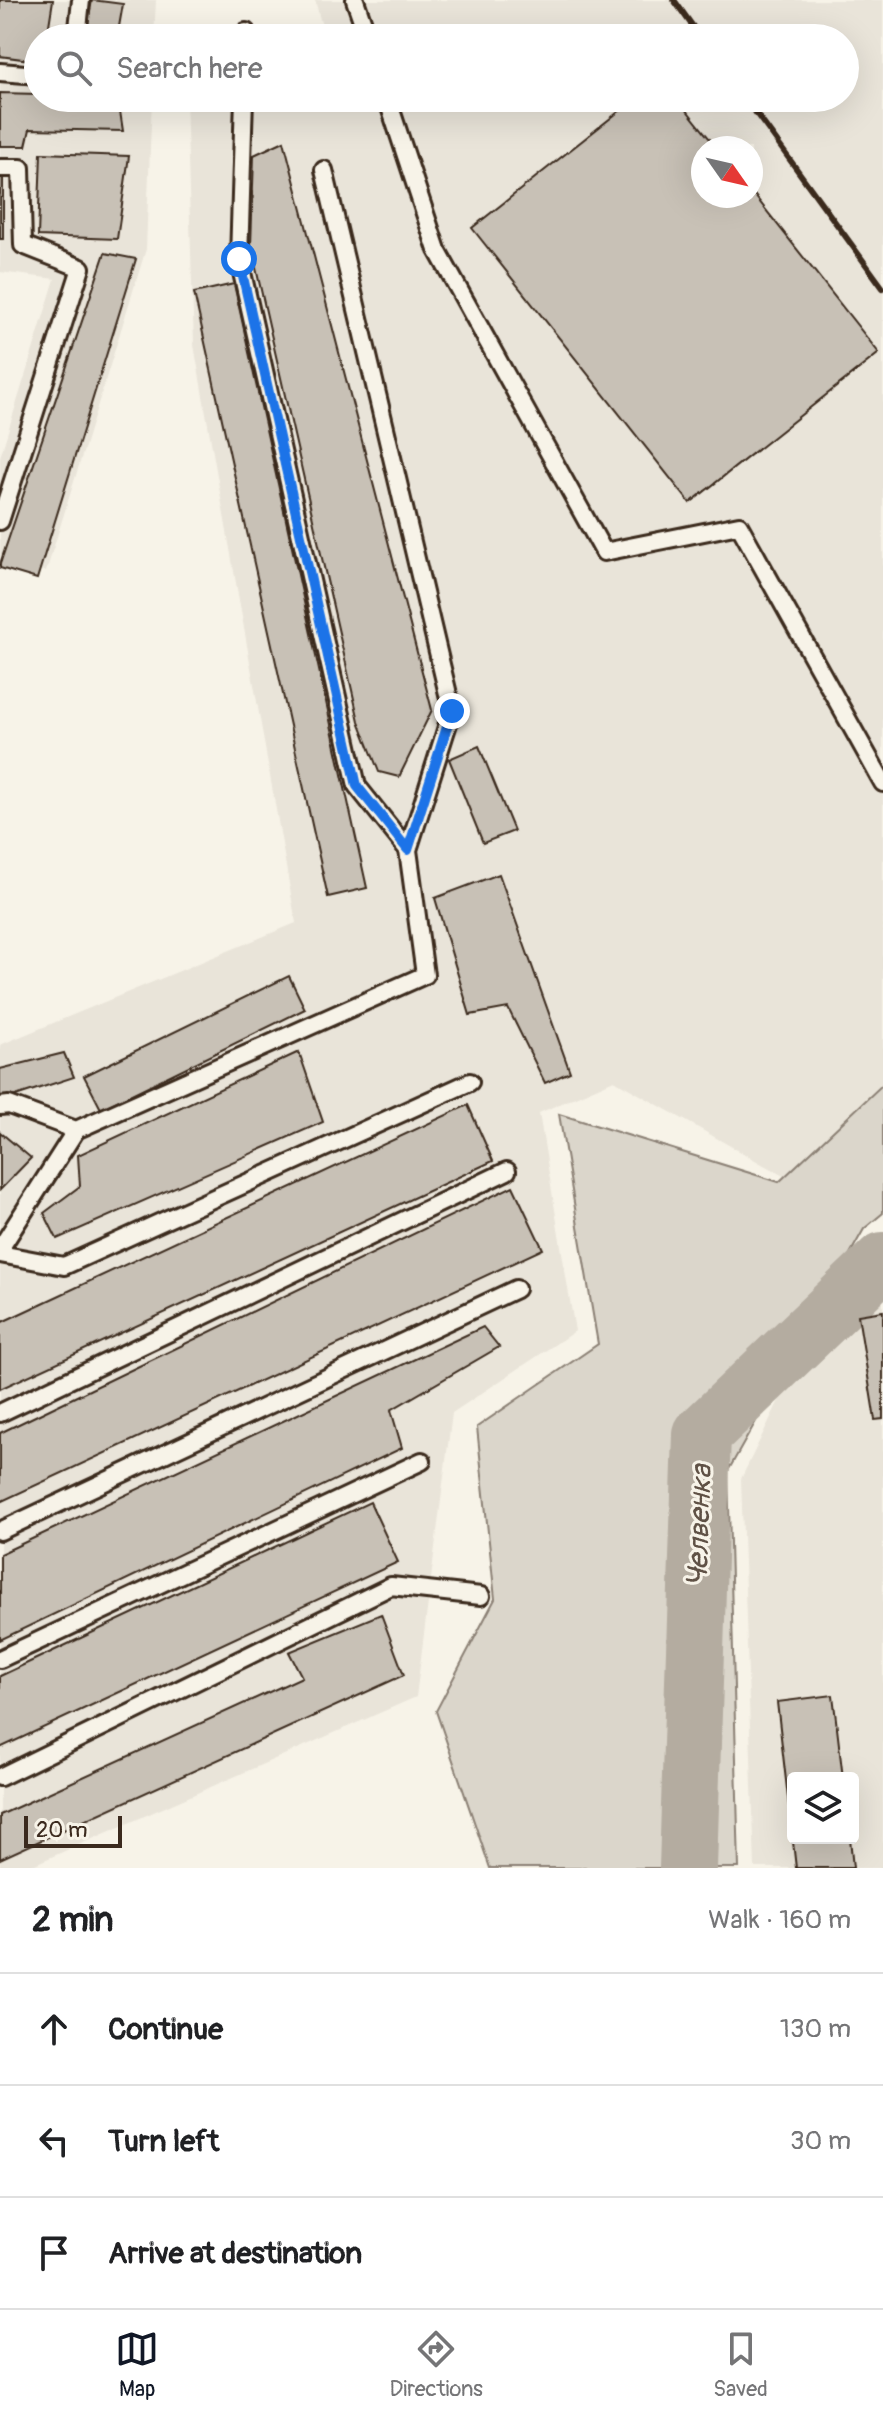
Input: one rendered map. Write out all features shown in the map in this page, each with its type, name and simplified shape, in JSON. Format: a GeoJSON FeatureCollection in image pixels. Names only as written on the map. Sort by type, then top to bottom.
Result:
{"type":"FeatureCollection","features":[{"type":"Feature","properties":{"kind":"lane"},"geometry":{"type":"LineString","coordinates":[[78,24],[81,0]]}},
{"type":"Feature","properties":{"kind":"lane"},"geometry":{"type":"LineString","coordinates":[[355,0],[363,24]]}},
{"type":"Feature","properties":{"kind":"lane"},"geometry":{"type":"LineString","coordinates":[[0,72],[24,74]]}},
{"type":"Feature","properties":{"kind":"lane"},"geometry":{"type":"LineString","coordinates":[[244,112],[239,259],[357,786],[408,850]]}},
{"type":"Feature","properties":{"kind":"lane"},"geometry":{"type":"LineString","coordinates":[[392,112],[437,250],[604,552],[739,525],[883,783]]}},
{"type":"Feature","properties":{"kind":"lane"},"geometry":{"type":"LineString","coordinates":[[0,168],[21,168],[23,245],[81,268],[0,521]]}},
{"type":"Feature","properties":{"kind":"lane"},"geometry":{"type":"LineString","coordinates":[[324,170],[452,711],[408,850],[425,975],[76,1130],[0,1251],[64,1266],[470,1082]]}},
{"type":"Feature","properties":{"kind":"lane"},"geometry":{"type":"LineString","coordinates":[[0,1106],[9,1105],[76,1130]]}},
{"type":"Feature","properties":{"kind":"lane"},"geometry":{"type":"LineString","coordinates":[[0,1413],[507,1171]]}},
{"type":"Feature","properties":{"kind":"lane"},"geometry":{"type":"LineString","coordinates":[[0,1531],[516,1289]]}},
{"type":"Feature","properties":{"kind":"lane"},"geometry":{"type":"LineString","coordinates":[[0,1659],[422,1461]]}},
{"type":"Feature","properties":{"kind":"lane"},"geometry":{"type":"LineString","coordinates":[[0,1777],[391,1586],[481,1596]]}},
{"type":"Feature","properties":{"kind":"shaded area"},"geometry":{"type":"Polygon","coordinates":[[[0,0],[156,0],[155,24],[24,24],[24,112],[151,112],[146,249],[46,572],[0,556],[0,457],[55,279],[0,272],[0,0]]]}},
{"type":"Feature","properties":{"kind":"shaded area"},"geometry":{"type":"Polygon","coordinates":[[[315,0],[883,0],[883,1209],[868,1224],[614,1080],[539,1113],[575,1331],[452,1413],[416,1697],[26,1868],[0,1868],[0,1045],[296,923],[194,345],[186,112],[859,112],[859,24],[321,24],[315,0]]]}},
{"type":"Feature","properties":{"kind":"shaded area"},"geometry":{"type":"Polygon","coordinates":[[[883,1084],[883,1213],[864,1229],[728,1471],[739,1868],[490,1868],[436,1711],[495,1599],[477,1427],[598,1344],[559,1114],[779,1182],[883,1084]]]}},
{"type":"Feature","properties":{"kind":"shaded area"},"geometry":{"type":"Polygon","coordinates":[[[883,1280],[883,1868],[755,1868],[741,1479],[788,1382],[883,1280]]]}},
{"type":"Feature","properties":{"kind":"building"},"geometry":{"type":"Polygon","coordinates":[[[0,0],[53,0],[49,24],[24,24],[24,59],[0,56],[0,0]]]}},
{"type":"Feature","properties":{"kind":"building"},"geometry":{"type":"Polygon","coordinates":[[[92,0],[123,4],[119,24],[88,24],[92,0]]]}},
{"type":"Feature","properties":{"kind":"building"},"geometry":{"type":"Polygon","coordinates":[[[0,93],[24,94],[24,112],[120,112],[123,131],[30,129],[26,146],[0,146],[0,93]]]}},
{"type":"Feature","properties":{"kind":"building"},"geometry":{"type":"Polygon","coordinates":[[[618,112],[688,112],[707,136],[691,136],[691,208],[763,206],[879,353],[690,503],[472,228],[618,112]]]}},
{"type":"Feature","properties":{"kind":"building"},"geometry":{"type":"Polygon","coordinates":[[[284,141],[432,710],[399,777],[379,772],[359,721],[251,246],[254,155],[284,141]]]}},
{"type":"Feature","properties":{"kind":"building"},"geometry":{"type":"Polygon","coordinates":[[[41,153],[129,156],[117,239],[38,236],[41,153]]]}},
{"type":"Feature","properties":{"kind":"building"},"geometry":{"type":"Polygon","coordinates":[[[0,178],[3,178],[3,239],[0,239],[0,178]]]}},
{"type":"Feature","properties":{"kind":"building"},"geometry":{"type":"Polygon","coordinates":[[[105,253],[136,259],[37,579],[0,568],[0,564],[105,253]]]}},
{"type":"Feature","properties":{"kind":"building"},"geometry":{"type":"Polygon","coordinates":[[[234,284],[367,888],[328,897],[194,293],[234,284]]]}},
{"type":"Feature","properties":{"kind":"building"},"geometry":{"type":"Polygon","coordinates":[[[479,746],[514,831],[483,843],[449,759],[479,746]]]}},
{"type":"Feature","properties":{"kind":"building"},"geometry":{"type":"Polygon","coordinates":[[[499,874],[570,1072],[545,1083],[508,1008],[470,1015],[435,898],[499,874]]]}},
{"type":"Feature","properties":{"kind":"building"},"geometry":{"type":"Polygon","coordinates":[[[289,976],[305,1009],[101,1109],[84,1076],[289,976]]]}},
{"type":"Feature","properties":{"kind":"building"},"geometry":{"type":"Polygon","coordinates":[[[299,1052],[323,1122],[57,1239],[44,1213],[80,1186],[78,1155],[299,1052]]]}},
{"type":"Feature","properties":{"kind":"building"},"geometry":{"type":"Polygon","coordinates":[[[64,1053],[74,1077],[0,1101],[0,1069],[64,1053]]]}},
{"type":"Feature","properties":{"kind":"building"},"geometry":{"type":"Polygon","coordinates":[[[468,1105],[493,1161],[0,1389],[0,1323],[468,1105]]]}},
{"type":"Feature","properties":{"kind":"building"},"geometry":{"type":"Polygon","coordinates":[[[0,1132],[31,1158],[0,1190],[0,1132]]]}},
{"type":"Feature","properties":{"kind":"building"},"geometry":{"type":"Polygon","coordinates":[[[513,1186],[543,1249],[0,1502],[0,1433],[513,1186]]]}},
{"type":"Feature","properties":{"kind":"building"},"geometry":{"type":"Polygon","coordinates":[[[883,1311],[883,1419],[875,1420],[858,1315],[883,1311]]]}},
{"type":"Feature","properties":{"kind":"building"},"geometry":{"type":"Polygon","coordinates":[[[483,1327],[499,1347],[391,1410],[402,1448],[0,1640],[0,1554],[483,1327]]]}},
{"type":"Feature","properties":{"kind":"building"},"geometry":{"type":"Polygon","coordinates":[[[370,1502],[398,1562],[0,1748],[0,1676],[370,1502]]]}},
{"type":"Feature","properties":{"kind":"building"},"geometry":{"type":"Polygon","coordinates":[[[381,1614],[404,1675],[0,1859],[0,1815],[302,1677],[289,1652],[381,1614]]]}},
{"type":"Feature","properties":{"kind":"building"},"geometry":{"type":"Polygon","coordinates":[[[833,1695],[842,1772],[787,1772],[787,1789],[777,1702],[833,1695]]]}},
{"type":"Feature","properties":{"kind":"building"},"geometry":{"type":"Polygon","coordinates":[[[793,1844],[851,1844],[853,1868],[796,1868],[793,1844]]]}},
{"type":"Feature","properties":{"kind":"waterway","name":"Челвенка"},"geometry":{"type":"LineString","coordinates":[[688,1868],[702,1434],[883,1261]]}},
{"type":"Feature","properties":{"kind":"railway"},"geometry":{"type":"LineString","coordinates":[[674,0],[691,24]]}},
{"type":"Feature","properties":{"kind":"railway"},"geometry":{"type":"LineString","coordinates":[[755,112],[883,288]]}},
{"type":"Feature","properties":{"kind":"route"},"geometry":{"type":"LineString","coordinates":[[239,259],[357,786],[408,850],[452,711]]}}]}
